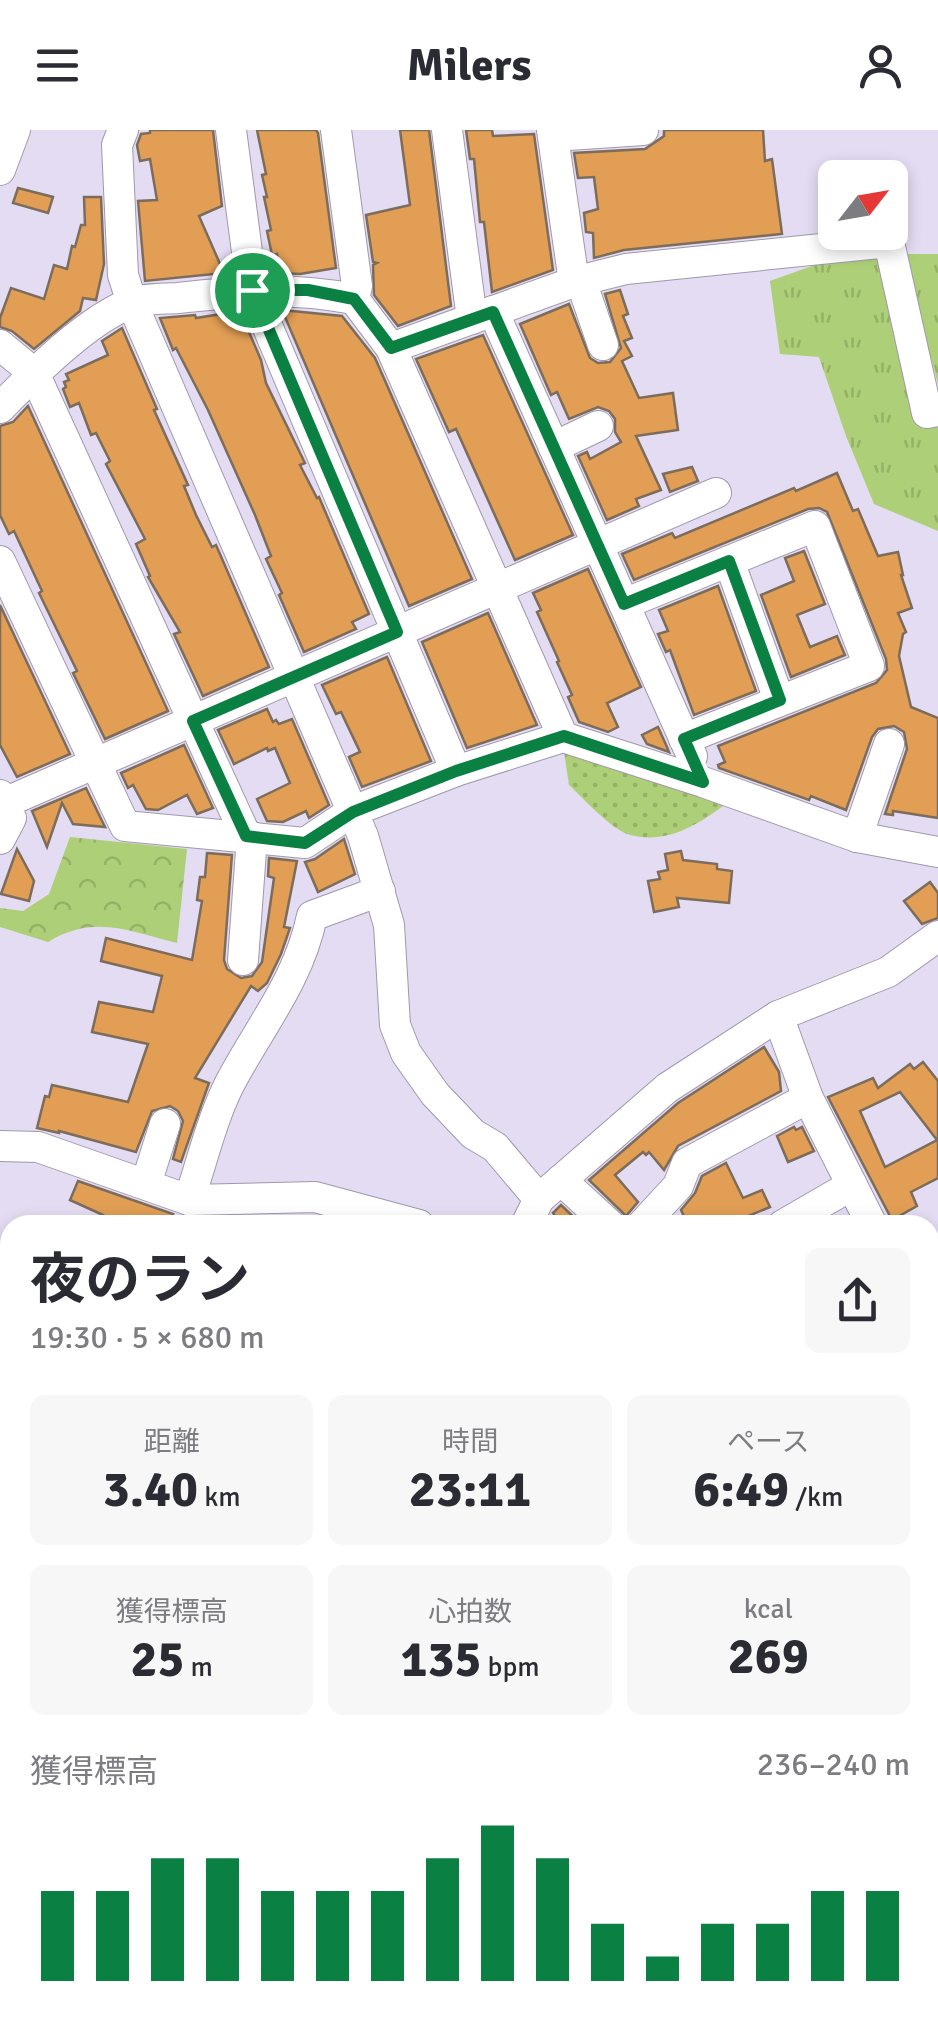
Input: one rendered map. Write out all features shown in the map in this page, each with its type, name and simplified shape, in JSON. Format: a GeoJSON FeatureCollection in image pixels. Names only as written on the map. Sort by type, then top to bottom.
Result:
{"type":"FeatureCollection","features":[{"type":"Feature","properties":{"kind":"street"},"geometry":{"type":"LineString","coordinates":[[0,138],[11,130]]}},
{"type":"Feature","properties":{"kind":"street"},"geometry":{"type":"LineString","coordinates":[[0,170],[11,130]]}},
{"type":"Feature","properties":{"kind":"street"},"geometry":{"type":"LineString","coordinates":[[123,130],[117,145],[123,275],[353,812],[389,925],[395,1025],[406,1053],[435,1094],[473,1134],[495,1146],[542,1201],[582,1215]]}},
{"type":"Feature","properties":{"kind":"street"},"geometry":{"type":"LineString","coordinates":[[231,130],[252,290],[456,771]]}},
{"type":"Feature","properties":{"kind":"street"},"geometry":{"type":"LineString","coordinates":[[336,130],[357,286],[354,299]]}},
{"type":"Feature","properties":{"kind":"street"},"geometry":{"type":"LineString","coordinates":[[447,130],[482,315],[554,447],[703,782]]}},
{"type":"Feature","properties":{"kind":"street"},"geometry":{"type":"LineString","coordinates":[[603,346],[578,282],[553,133],[643,130]]}},
{"type":"Feature","properties":{"kind":"street"},"geometry":{"type":"LineString","coordinates":[[391,348],[626,269],[889,242],[927,413],[938,411]]}},
{"type":"Feature","properties":{"kind":"street"},"geometry":{"type":"LineString","coordinates":[[0,408],[83,332],[132,303],[252,290],[308,290],[354,299],[391,348],[564,736]]}},
{"type":"Feature","properties":{"kind":"street"},"geometry":{"type":"LineString","coordinates":[[0,346],[34,373],[249,837],[243,960]]}},
{"type":"Feature","properties":{"kind":"street"},"geometry":{"type":"LineString","coordinates":[[554,447],[598,426]]}},
{"type":"Feature","properties":{"kind":"street"},"geometry":{"type":"LineString","coordinates":[[0,839],[11,818],[2,799],[95,764],[716,494]]}},
{"type":"Feature","properties":{"kind":"street"},"geometry":{"type":"LineString","coordinates":[[624,604],[815,526],[869,666],[684,739]]}},
{"type":"Feature","properties":{"kind":"street"},"geometry":{"type":"LineString","coordinates":[[0,560],[125,826],[305,843],[353,812],[456,771],[564,736],[857,837],[938,852]]}},
{"type":"Feature","properties":{"kind":"street"},"geometry":{"type":"LineString","coordinates":[[729,561],[780,700]]}},
{"type":"Feature","properties":{"kind":"street"},"geometry":{"type":"LineString","coordinates":[[857,837],[889,744]]}},
{"type":"Feature","properties":{"kind":"street"},"geometry":{"type":"LineString","coordinates":[[189,1200],[228,1086],[290,984],[306,946],[312,916],[380,891]]}},
{"type":"Feature","properties":{"kind":"street"},"geometry":{"type":"LineString","coordinates":[[542,1201],[666,1088],[778,1016],[888,972],[938,936]]}},
{"type":"Feature","properties":{"kind":"street"},"geometry":{"type":"LineString","coordinates":[[778,1016],[808,1098],[867,1215]]}},
{"type":"Feature","properties":{"kind":"street"},"geometry":{"type":"LineString","coordinates":[[651,1215],[678,1186],[687,1163],[808,1098]]}},
{"type":"Feature","properties":{"kind":"street"},"geometry":{"type":"LineString","coordinates":[[146,1184],[165,1124]]}},
{"type":"Feature","properties":{"kind":"street"},"geometry":{"type":"LineString","coordinates":[[0,1146],[38,1148],[189,1200],[315,1196],[383,1215]]}},
{"type":"Feature","properties":{"kind":"street"},"geometry":{"type":"LineString","coordinates":[[800,1215],[852,1185]]}},
{"type":"Feature","properties":{"kind":"green space"},"geometry":{"type":"Polygon","coordinates":[[[903,254],[938,254],[938,384],[903,254]]]}},
{"type":"Feature","properties":{"kind":"green space"},"geometry":{"type":"Polygon","coordinates":[[[878,256],[938,425],[938,531],[874,504],[819,357],[780,354],[770,281],[823,262],[878,256]]]}},
{"type":"Feature","properties":{"kind":"green space"},"geometry":{"type":"Polygon","coordinates":[[[563,745],[731,800],[685,830],[659,837],[630,835],[607,821],[569,785],[563,745]]]}},
{"type":"Feature","properties":{"kind":"green space"},"geometry":{"type":"Polygon","coordinates":[[[70,837],[187,849],[177,943],[127,930],[96,927],[48,942],[0,927],[0,908],[23,911],[49,894],[70,837]]]}},
{"type":"Feature","properties":{"kind":"building"},"geometry":{"type":"Polygon","coordinates":[[[150,130],[213,130],[222,206],[199,216],[224,273],[145,281],[138,201],[157,200],[150,159],[140,161],[137,145],[141,134],[150,130]]]}},
{"type":"Feature","properties":{"kind":"building"},"geometry":{"type":"Polygon","coordinates":[[[257,130],[318,133],[336,268],[280,273],[267,231],[271,230],[262,175],[266,174],[257,130]]]}},
{"type":"Feature","properties":{"kind":"building"},"geometry":{"type":"Polygon","coordinates":[[[400,130],[429,130],[451,306],[398,326],[374,295],[373,265],[377,263],[373,262],[366,215],[410,205],[400,130]]]}},
{"type":"Feature","properties":{"kind":"building"},"geometry":{"type":"Polygon","coordinates":[[[466,130],[492,130],[493,136],[534,134],[553,270],[492,292],[474,159],[470,159],[466,130]]]}},
{"type":"Feature","properties":{"kind":"building"},"geometry":{"type":"Polygon","coordinates":[[[664,130],[763,130],[765,161],[772,159],[782,234],[624,250],[594,258],[593,233],[586,232],[584,213],[598,209],[594,177],[578,178],[574,153],[645,149],[664,136],[664,130]]]}},
{"type":"Feature","properties":{"kind":"building"},"geometry":{"type":"Polygon","coordinates":[[[18,188],[53,197],[48,213],[13,203],[18,188]]]}},
{"type":"Feature","properties":{"kind":"building"},"geometry":{"type":"Polygon","coordinates":[[[84,197],[101,197],[104,264],[96,300],[83,298],[80,311],[34,349],[12,331],[0,327],[0,318],[11,288],[44,299],[54,265],[67,269],[72,246],[75,247],[81,225],[85,225],[84,197]]]}},
{"type":"Feature","properties":{"kind":"building"},"geometry":{"type":"Polygon","coordinates":[[[620,290],[628,314],[623,316],[632,338],[624,341],[632,356],[622,361],[639,398],[673,393],[678,430],[636,436],[661,490],[636,499],[639,506],[607,520],[578,456],[587,452],[590,459],[621,442],[615,432],[615,419],[609,411],[598,407],[569,419],[557,392],[551,395],[520,324],[569,304],[590,358],[598,363],[610,362],[621,348],[605,294],[620,290]]]}},
{"type":"Feature","properties":{"kind":"building"},"geometry":{"type":"Polygon","coordinates":[[[282,310],[342,316],[375,358],[472,579],[409,606],[282,310]]]}},
{"type":"Feature","properties":{"kind":"building"},"geometry":{"type":"Polygon","coordinates":[[[240,311],[261,360],[266,383],[305,463],[300,465],[319,497],[369,614],[352,622],[356,629],[304,652],[266,559],[271,556],[255,515],[208,410],[176,348],[173,350],[160,318],[196,318],[240,311]]]}},
{"type":"Feature","properties":{"kind":"building"},"geometry":{"type":"Polygon","coordinates":[[[122,328],[188,485],[184,486],[196,515],[212,547],[216,545],[269,667],[203,696],[174,634],[180,632],[148,577],[136,544],[145,539],[106,464],[110,461],[96,433],[91,435],[79,403],[70,407],[63,389],[64,382],[69,380],[66,374],[108,355],[102,341],[122,328]]]}},
{"type":"Feature","properties":{"kind":"building"},"geometry":{"type":"Polygon","coordinates":[[[483,335],[573,535],[515,560],[456,429],[449,432],[416,359],[483,335]]]}},
{"type":"Feature","properties":{"kind":"building"},"geometry":{"type":"Polygon","coordinates":[[[28,406],[168,711],[105,739],[14,531],[9,534],[0,515],[0,426],[13,422],[28,406]]]}},
{"type":"Feature","properties":{"kind":"building"},"geometry":{"type":"Polygon","coordinates":[[[692,467],[698,481],[670,492],[663,474],[692,467]]]}},
{"type":"Feature","properties":{"kind":"building"},"geometry":{"type":"Polygon","coordinates":[[[837,473],[878,556],[898,552],[912,608],[898,613],[906,632],[899,656],[911,707],[938,718],[938,818],[893,811],[893,815],[885,814],[907,749],[904,732],[894,726],[878,729],[872,737],[846,810],[719,768],[725,762],[718,746],[876,683],[887,670],[827,512],[808,509],[634,580],[622,554],[672,533],[675,538],[837,473]]]}},
{"type":"Feature","properties":{"kind":"building"},"geometry":{"type":"Polygon","coordinates":[[[804,551],[825,604],[797,615],[810,647],[837,636],[845,655],[791,677],[761,595],[794,581],[785,558],[804,551]]]}},
{"type":"Feature","properties":{"kind":"building"},"geometry":{"type":"Polygon","coordinates":[[[588,569],[641,687],[607,703],[618,727],[608,732],[579,722],[533,593],[588,569]]]}},
{"type":"Feature","properties":{"kind":"building"},"geometry":{"type":"Polygon","coordinates":[[[718,586],[756,691],[694,715],[670,650],[666,652],[658,634],[668,631],[659,610],[718,586]]]}},
{"type":"Feature","properties":{"kind":"building"},"geometry":{"type":"Polygon","coordinates":[[[0,605],[70,754],[17,777],[0,745],[0,605]]]}},
{"type":"Feature","properties":{"kind":"building"},"geometry":{"type":"Polygon","coordinates":[[[488,613],[537,725],[467,748],[422,642],[488,613]]]}},
{"type":"Feature","properties":{"kind":"building"},"geometry":{"type":"Polygon","coordinates":[[[387,657],[431,761],[362,787],[349,757],[360,752],[341,712],[336,714],[322,685],[387,657]]]}},
{"type":"Feature","properties":{"kind":"building"},"geometry":{"type":"Polygon","coordinates":[[[267,709],[273,722],[292,719],[329,805],[309,818],[306,811],[283,822],[267,821],[257,799],[290,783],[275,748],[234,764],[218,730],[267,709]]]}},
{"type":"Feature","properties":{"kind":"building"},"geometry":{"type":"Polygon","coordinates":[[[658,727],[669,752],[647,744],[642,735],[658,727]]]}},
{"type":"Feature","properties":{"kind":"building"},"geometry":{"type":"Polygon","coordinates":[[[184,745],[213,808],[197,814],[187,795],[158,810],[146,809],[133,785],[128,788],[121,773],[184,745]]]}},
{"type":"Feature","properties":{"kind":"building"},"geometry":{"type":"Polygon","coordinates":[[[86,788],[105,827],[73,824],[62,803],[47,847],[32,811],[86,788]]]}},
{"type":"Feature","properties":{"kind":"building"},"geometry":{"type":"Polygon","coordinates":[[[344,839],[355,874],[318,892],[305,862],[344,839]]]}},
{"type":"Feature","properties":{"kind":"building"},"geometry":{"type":"Polygon","coordinates":[[[17,849],[34,881],[29,901],[1,894],[17,849]]]}},
{"type":"Feature","properties":{"kind":"building"},"geometry":{"type":"Polygon","coordinates":[[[681,851],[683,860],[717,864],[717,869],[732,871],[729,903],[677,898],[679,907],[654,912],[648,881],[660,879],[658,872],[668,870],[665,854],[681,851]]]}},
{"type":"Feature","properties":{"kind":"building"},"geometry":{"type":"Polygon","coordinates":[[[207,853],[232,855],[224,960],[227,969],[241,978],[252,976],[262,962],[274,878],[268,876],[269,858],[297,861],[284,927],[290,928],[281,954],[267,983],[258,991],[251,986],[195,1078],[209,1083],[181,1162],[173,1159],[183,1121],[170,1106],[152,1111],[136,1152],[37,1128],[52,1085],[128,1102],[148,1044],[92,1032],[99,1002],[153,1012],[162,976],[101,961],[106,938],[192,960],[202,901],[197,900],[200,877],[205,877],[207,853]]]}},
{"type":"Feature","properties":{"kind":"building"},"geometry":{"type":"Polygon","coordinates":[[[930,882],[938,893],[938,918],[922,924],[904,901],[930,882]]]}},
{"type":"Feature","properties":{"kind":"building"},"geometry":{"type":"Polygon","coordinates":[[[764,1047],[779,1072],[781,1091],[678,1146],[664,1170],[649,1152],[643,1152],[615,1175],[638,1202],[625,1215],[589,1180],[678,1103],[764,1047]]]}},
{"type":"Feature","properties":{"kind":"building"},"geometry":{"type":"Polygon","coordinates":[[[923,1062],[938,1081],[938,1178],[911,1192],[917,1206],[901,1215],[889,1215],[828,1097],[873,1078],[878,1088],[910,1064],[914,1069],[923,1062]],[[900,1092],[860,1111],[885,1167],[937,1140],[900,1092]]]}},
{"type":"Feature","properties":{"kind":"building"},"geometry":{"type":"Polygon","coordinates":[[[802,1127],[814,1151],[788,1162],[777,1136],[802,1127]]]}},
{"type":"Feature","properties":{"kind":"building"},"geometry":{"type":"Polygon","coordinates":[[[726,1163],[743,1198],[762,1190],[770,1207],[751,1215],[683,1215],[681,1210],[702,1176],[726,1163]]]}},
{"type":"Feature","properties":{"kind":"building"},"geometry":{"type":"Polygon","coordinates":[[[78,1181],[173,1214],[103,1215],[70,1200],[78,1181]]]}},
{"type":"Feature","properties":{"kind":"building"},"geometry":{"type":"Polygon","coordinates":[[[561,1205],[572,1215],[554,1215],[561,1205]]]}},
{"type":"Feature","properties":{"kind":"route"},"geometry":{"type":"LineString","coordinates":[[252,290],[308,290],[354,299],[391,348],[493,312],[624,604],[729,561],[780,700],[684,739],[703,782],[564,736],[456,771],[353,812],[305,843],[246,836],[193,721],[397,632],[252,290]]}}]}
